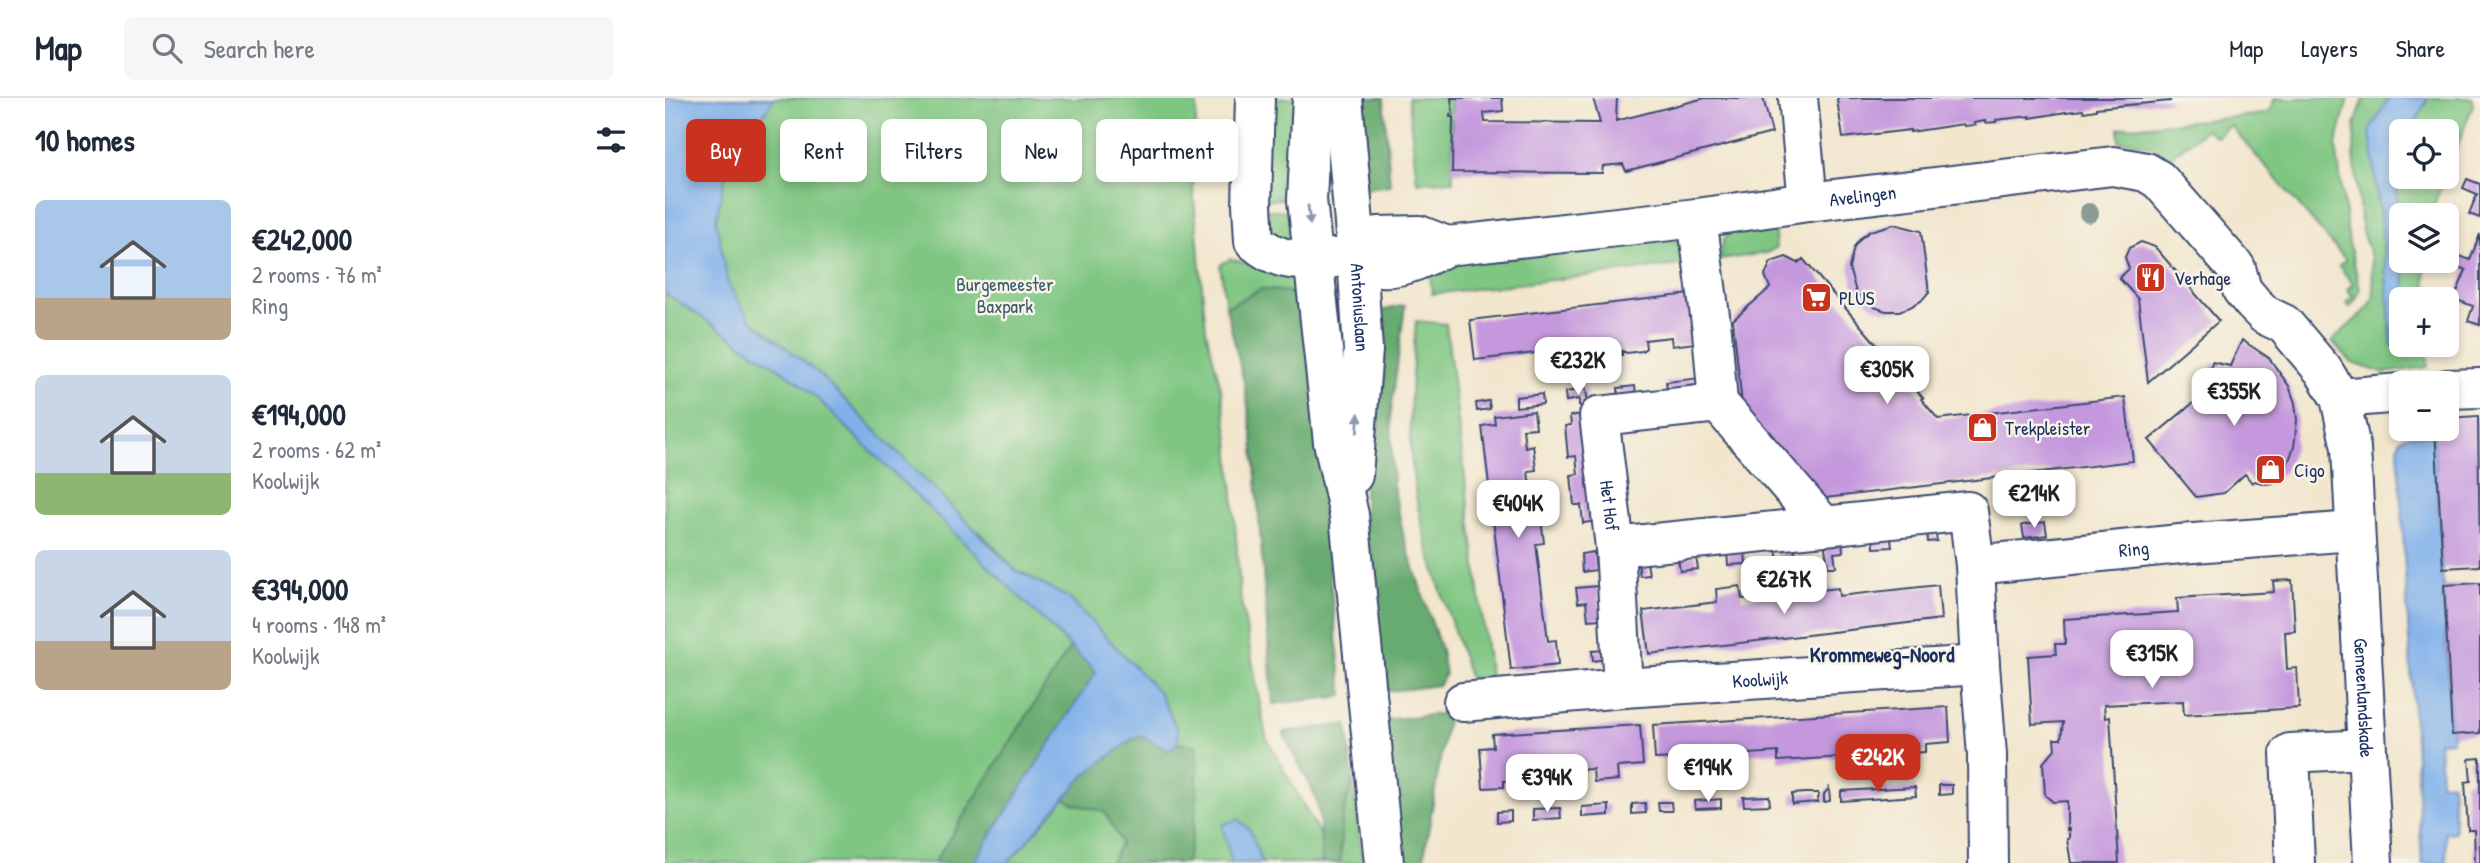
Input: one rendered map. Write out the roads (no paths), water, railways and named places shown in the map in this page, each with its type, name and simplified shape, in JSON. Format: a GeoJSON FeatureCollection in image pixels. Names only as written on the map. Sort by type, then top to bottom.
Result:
{"type":"FeatureCollection","features":[{"type":"Feature","properties":{"kind":"street"},"geometry":{"type":"LineString","coordinates":[[1255,98],[1252,205],[1254,241],[1268,254],[1314,260]]}},
{"type":"Feature","properties":{"kind":"street","name":"Antoniuslaan"},"geometry":{"type":"LineString","coordinates":[[1312,98],[1307,200],[1333,442],[1349,515],[1384,863]]}},
{"type":"Feature","properties":{"kind":"street","name":"Antoniuslaan"},"geometry":{"type":"LineString","coordinates":[[1343,98],[1363,350],[1349,515]]}},
{"type":"Feature","properties":{"kind":"street"},"geometry":{"type":"LineString","coordinates":[[1798,98],[1808,202]]}},
{"type":"Feature","properties":{"kind":"street","name":"Avelingen"},"geometry":{"type":"LineString","coordinates":[[1314,260],[1357,257],[1380,267],[1421,260],[1447,246],[2113,166],[2146,172],[2159,180],[2236,268],[2242,290],[2265,315],[2284,324],[2308,351],[2340,398]]}},
{"type":"Feature","properties":{"kind":"street"},"geometry":{"type":"LineString","coordinates":[[1697,218],[1712,331],[1718,404],[1824,526]]}},
{"type":"Feature","properties":{"kind":"street"},"geometry":{"type":"LineString","coordinates":[[2459,389],[2480,388]]}},
{"type":"Feature","properties":{"kind":"street"},"geometry":{"type":"LineString","coordinates":[[2354,531],[2351,449],[2340,398],[2389,394]]}},
{"type":"Feature","properties":{"kind":"street","name":"Het Hof"},"geometry":{"type":"LineString","coordinates":[[1718,404],[1599,416],[1615,547],[1968,511],[1975,565]]}},
{"type":"Feature","properties":{"kind":"street","name":"Ring"},"geometry":{"type":"LineString","coordinates":[[1975,565],[2180,544],[2354,531]]}},
{"type":"Feature","properties":{"kind":"street","name":"Gemeenlandskade"},"geometry":{"type":"LineString","coordinates":[[2354,531],[2373,863]]}},
{"type":"Feature","properties":{"kind":"street"},"geometry":{"type":"LineString","coordinates":[[1615,547],[1623,688]]}},
{"type":"Feature","properties":{"kind":"street"},"geometry":{"type":"LineString","coordinates":[[1975,565],[1987,755],[1988,863]]}},
{"type":"Feature","properties":{"kind":"street","name":"Koolwijk"},"geometry":{"type":"LineString","coordinates":[[1463,702],[1623,688],[1980,665]]}},
{"type":"Feature","properties":{"kind":"street"},"geometry":{"type":"LineString","coordinates":[[2295,863],[2290,753],[2366,749]]}},
{"type":"Feature","properties":{"kind":"water"},"geometry":{"type":"Polygon","coordinates":[[[665,98],[774,98],[761,119],[686,119],[686,182],[724,182],[716,220],[728,284],[750,319],[817,372],[1015,570],[1069,598],[1159,692],[1178,731],[1178,743],[1169,751],[1143,736],[1134,738],[1086,774],[1008,863],[973,863],[1096,672],[796,380],[665,293],[665,98]]]}},
{"type":"Feature","properties":{"kind":"water"},"geometry":{"type":"Polygon","coordinates":[[[2389,98],[2428,98],[2417,119],[2389,119],[2389,189],[2397,189],[2397,203],[2389,203],[2389,273],[2404,273],[2405,287],[2389,287],[2389,310],[2383,241],[2370,130],[2389,98]]]}},
{"type":"Feature","properties":{"kind":"water"},"geometry":{"type":"Polygon","coordinates":[[[2400,441],[2434,441],[2452,741],[2439,742],[2441,783],[2452,783],[2455,832],[2445,833],[2447,863],[2422,863],[2398,448],[2400,441]]]}},
{"type":"Feature","properties":{"kind":"water"},"geometry":{"type":"Polygon","coordinates":[[[1238,819],[1250,830],[1262,863],[1232,863],[1222,825],[1238,819]]]}},
{"type":"Feature","properties":{"kind":"place","name":"Verhage"},"geometry":{"type":"Point","coordinates":[2151,278]}},
{"type":"Feature","properties":{"kind":"place","name":"PLUS"},"geometry":{"type":"Point","coordinates":[1816,298]}},
{"type":"Feature","properties":{"kind":"place","name":"Trekpleister"},"geometry":{"type":"Point","coordinates":[1982,428]}},
{"type":"Feature","properties":{"kind":"place","name":"Cigo"},"geometry":{"type":"Point","coordinates":[2271,470]}},
{"type":"Feature","properties":{"kind":"district","name":"Krommeweg-Noord"},"geometry":{"type":"Point","coordinates":[1882,655]}},
{"type":"Feature","properties":{"kind":"park label","name":"Burgemeester Baxpark"},"geometry":{"type":"Point","coordinates":[1005,295]}}]}
